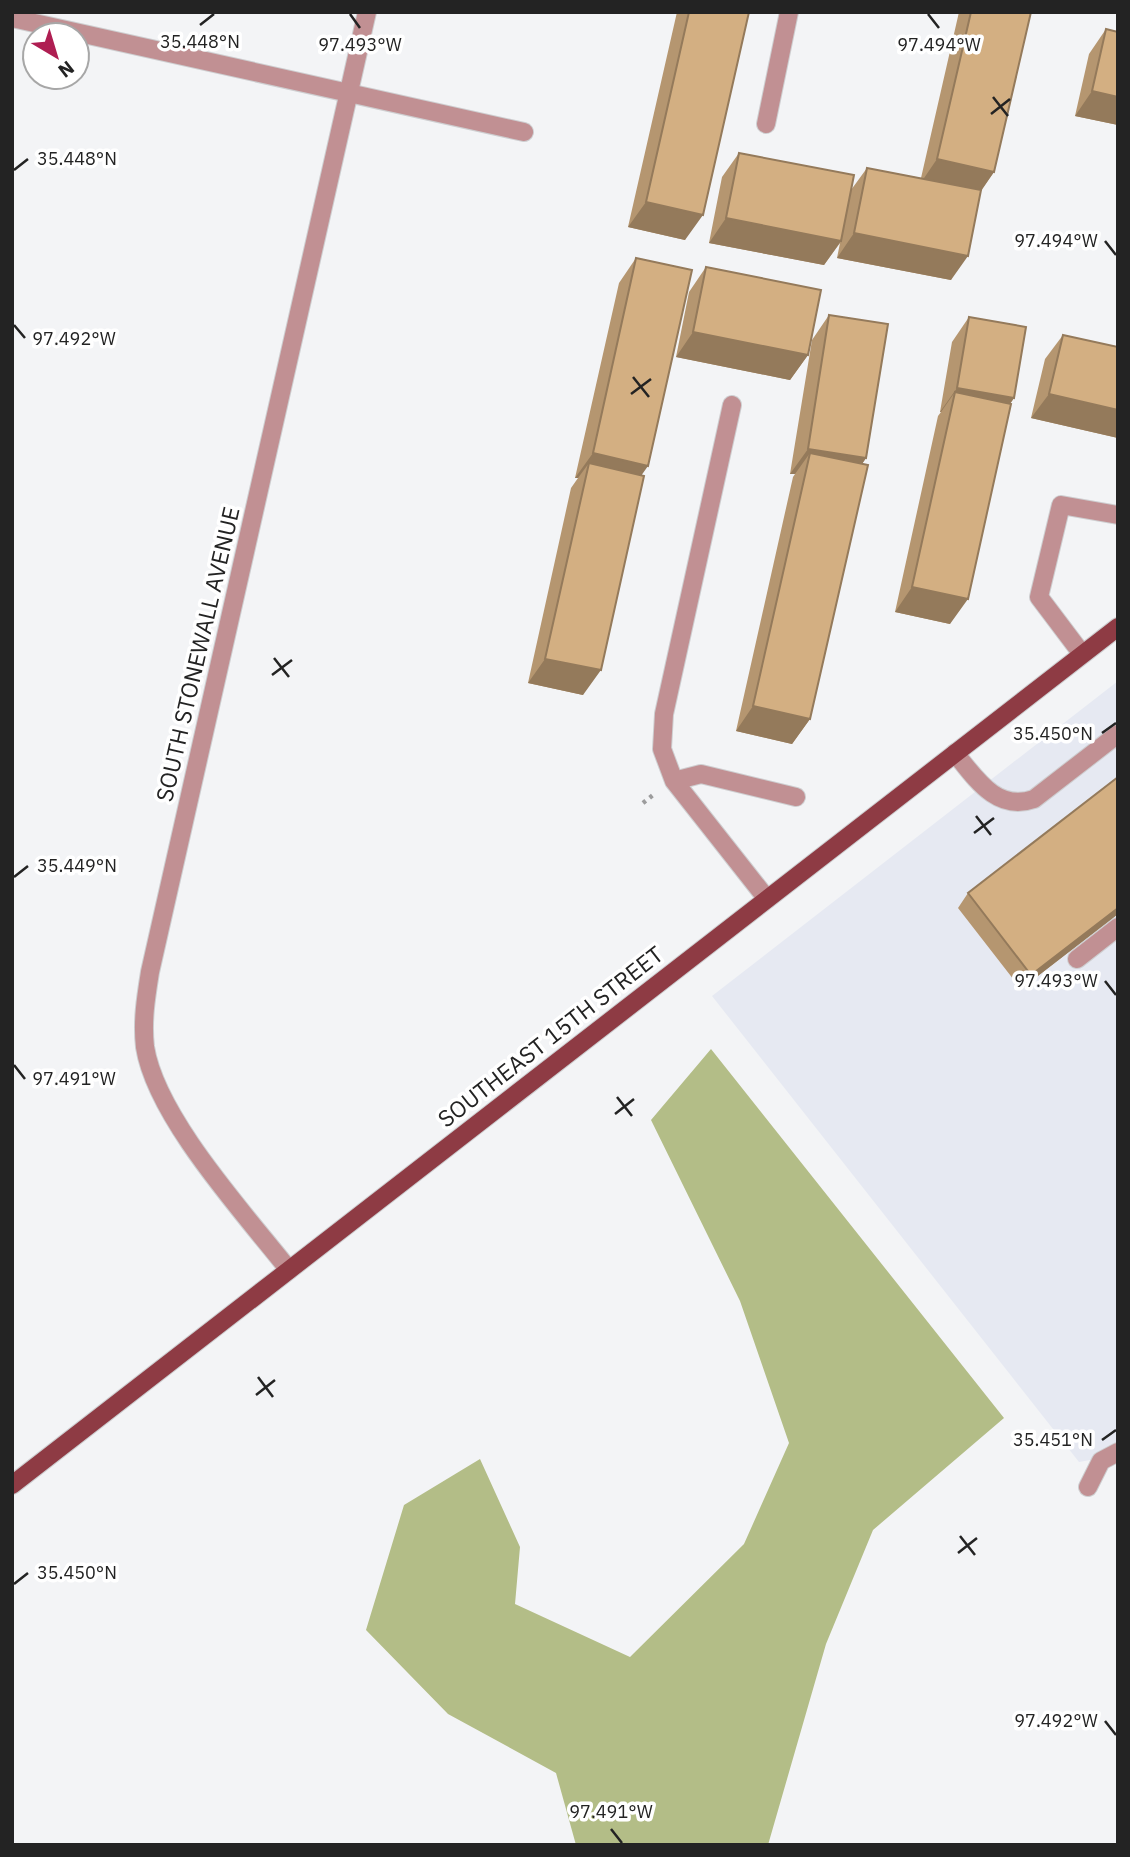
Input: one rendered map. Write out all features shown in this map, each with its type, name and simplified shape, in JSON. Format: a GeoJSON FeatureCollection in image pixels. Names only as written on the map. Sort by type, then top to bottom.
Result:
{"type":"FeatureCollection","features":[{"type":"Feature","properties":{"kind":"main road","name":"SOUTHEAST 15TH STREET"},"geometry":{"type":"LineString","coordinates":[[12,1485],[1118,626]]}},
{"type":"Feature","properties":{"kind":"street","name":"SOUTH STONEWALL AVENUE"},"geometry":{"type":"LineString","coordinates":[[289,1270],[173,1117],[149,1065],[143,1013],[368,12]]}},
{"type":"Feature","properties":{"kind":"street"},"geometry":{"type":"LineString","coordinates":[[766,124],[789,12]]}},
{"type":"Feature","properties":{"kind":"street"},"geometry":{"type":"LineString","coordinates":[[12,18],[524,132]]}},
{"type":"Feature","properties":{"kind":"street"},"geometry":{"type":"LineString","coordinates":[[732,405],[664,714],[663,749],[674,781],[767,899]]}},
{"type":"Feature","properties":{"kind":"street"},"geometry":{"type":"LineString","coordinates":[[1082,654],[1038,597],[1061,505],[1118,515]]}},
{"type":"Feature","properties":{"kind":"street"},"geometry":{"type":"LineString","coordinates":[[955,753],[976,779],[1003,801],[1019,804],[1034,799],[1118,734]]}},
{"type":"Feature","properties":{"kind":"street"},"geometry":{"type":"LineString","coordinates":[[674,781],[701,774],[796,797]]}},
{"type":"Feature","properties":{"kind":"street"},"geometry":{"type":"LineString","coordinates":[[1077,959],[1118,927]]}},
{"type":"Feature","properties":{"kind":"street"},"geometry":{"type":"LineString","coordinates":[[1088,1487],[1101,1461],[1118,1452]]}},
{"type":"Feature","properties":{"kind":"shaded area"},"geometry":{"type":"Polygon","coordinates":[[[1118,681],[1118,1455],[1079,1462],[712,996],[1118,681]]]}},
{"type":"Feature","properties":{"kind":"green space"},"geometry":{"type":"Polygon","coordinates":[[[711,1049],[1004,1418],[873,1530],[826,1644],[768,1845],[576,1845],[556,1773],[448,1714],[366,1630],[404,1505],[480,1459],[520,1547],[515,1604],[630,1657],[744,1544],[789,1443],[740,1301],[651,1120],[711,1049]]]}},
{"type":"Feature","properties":{"kind":"building"},"geometry":{"type":"Polygon","coordinates":[[[689,12],[749,12],[703,215],[646,202],[689,12]]]}},
{"type":"Feature","properties":{"kind":"building"},"geometry":{"type":"Polygon","coordinates":[[[971,12],[1031,12],[994,172],[937,159],[971,12]]]}},
{"type":"Feature","properties":{"kind":"building"},"geometry":{"type":"Polygon","coordinates":[[[1106,29],[1118,32],[1118,97],[1092,91],[1106,29]]]}},
{"type":"Feature","properties":{"kind":"building"},"geometry":{"type":"Polygon","coordinates":[[[739,153],[854,175],[841,241],[726,218],[739,153]]]}},
{"type":"Feature","properties":{"kind":"building"},"geometry":{"type":"Polygon","coordinates":[[[867,168],[981,190],[968,256],[854,233],[867,168]]]}},
{"type":"Feature","properties":{"kind":"building"},"geometry":{"type":"Polygon","coordinates":[[[636,258],[692,270],[648,466],[593,453],[636,258]]]}},
{"type":"Feature","properties":{"kind":"building"},"geometry":{"type":"Polygon","coordinates":[[[706,267],[821,290],[808,355],[693,332],[706,267]]]}},
{"type":"Feature","properties":{"kind":"building"},"geometry":{"type":"Polygon","coordinates":[[[829,315],[888,324],[866,458],[808,449],[829,315]]]}},
{"type":"Feature","properties":{"kind":"building"},"geometry":{"type":"Polygon","coordinates":[[[969,317],[1026,327],[1014,398],[957,388],[969,317]]]}},
{"type":"Feature","properties":{"kind":"building"},"geometry":{"type":"Polygon","coordinates":[[[1063,335],[1118,347],[1118,410],[1049,394],[1063,335]]]}},
{"type":"Feature","properties":{"kind":"building"},"geometry":{"type":"Polygon","coordinates":[[[955,392],[1011,404],[968,599],[912,587],[955,392]]]}},
{"type":"Feature","properties":{"kind":"building"},"geometry":{"type":"Polygon","coordinates":[[[810,453],[868,465],[810,719],[753,706],[810,453]]]}},
{"type":"Feature","properties":{"kind":"building"},"geometry":{"type":"Polygon","coordinates":[[[589,463],[644,476],[601,670],[545,659],[589,463]]]}},
{"type":"Feature","properties":{"kind":"building"},"geometry":{"type":"Polygon","coordinates":[[[1118,777],[1118,908],[1031,975],[968,893],[1118,777]]]}}]}
